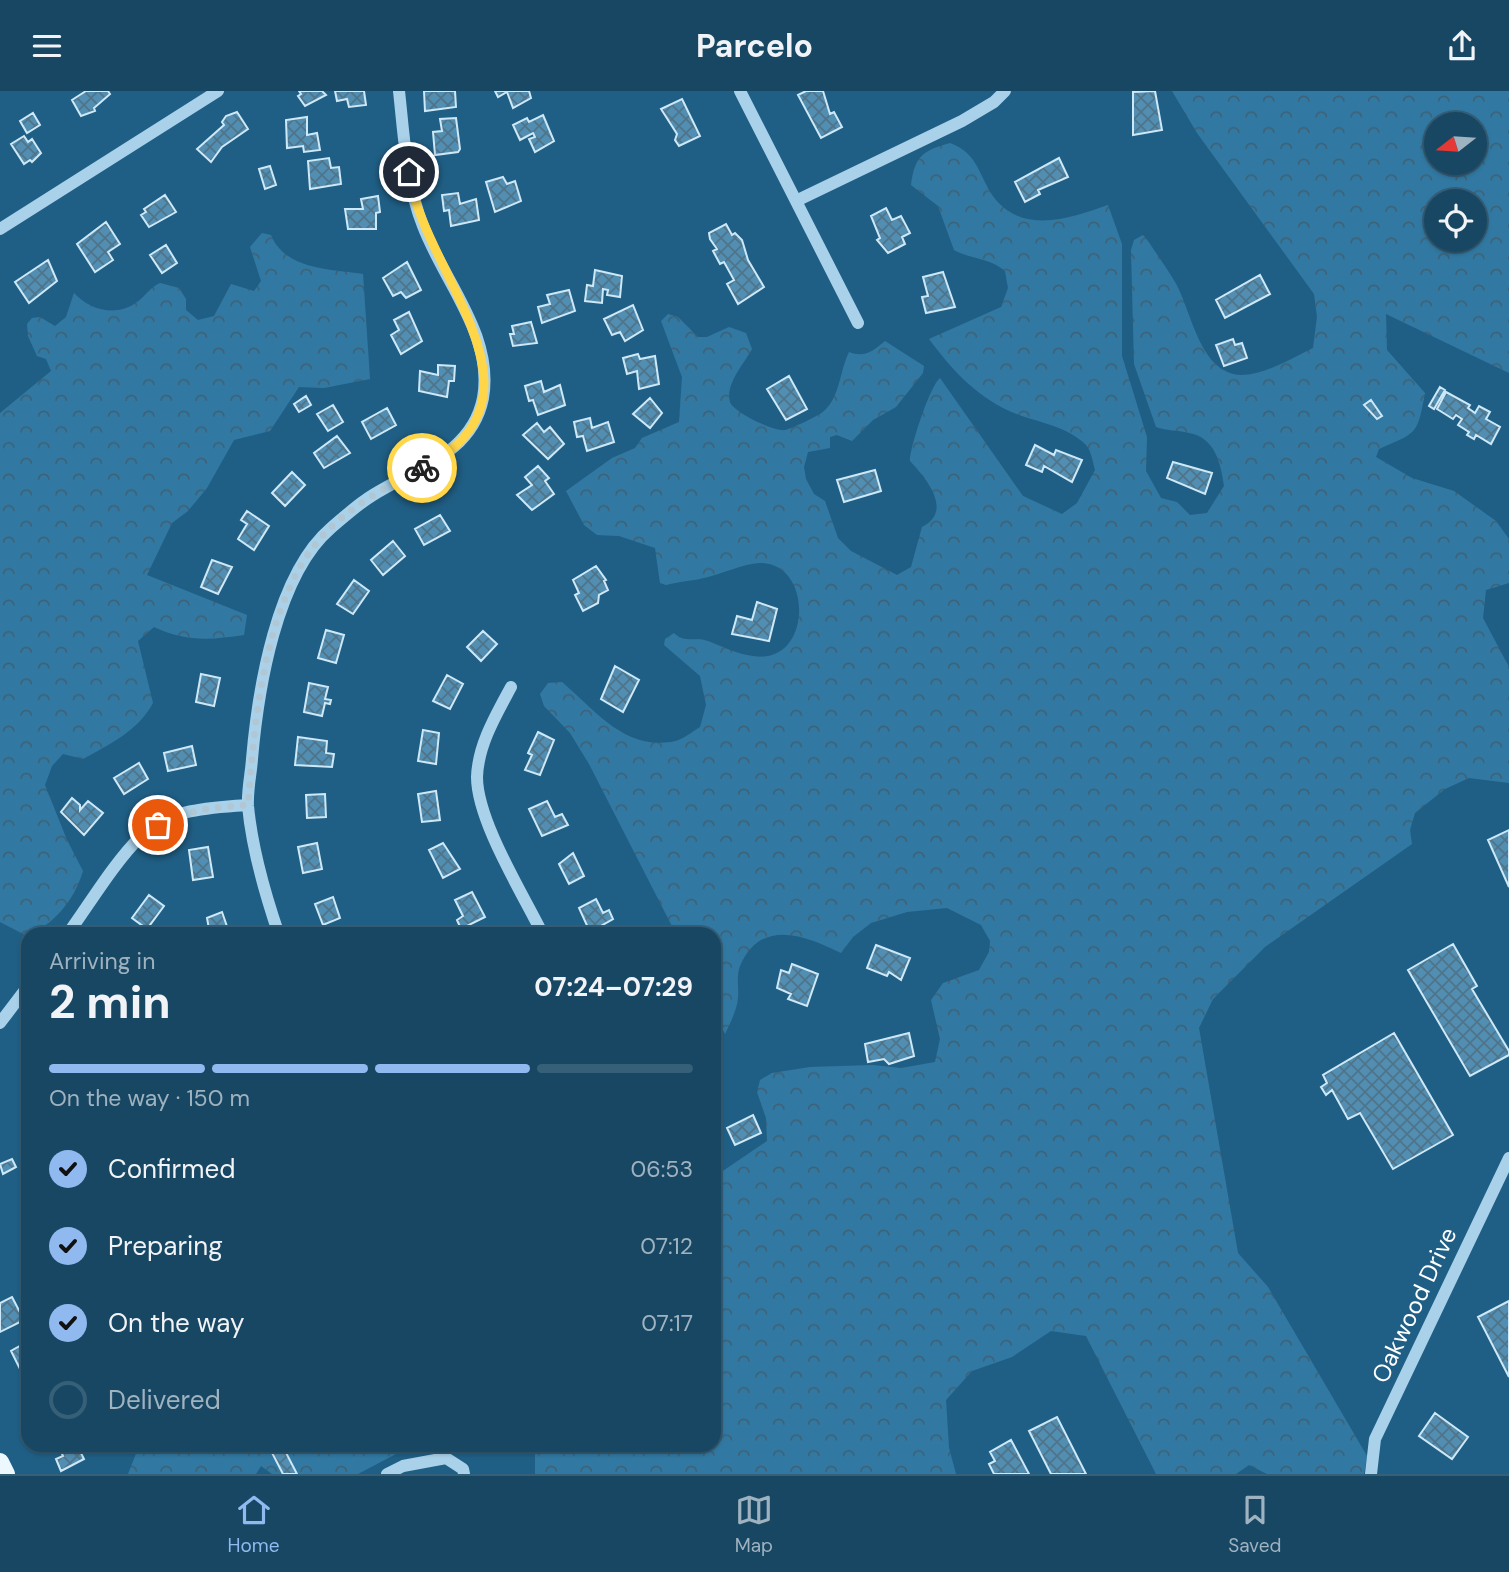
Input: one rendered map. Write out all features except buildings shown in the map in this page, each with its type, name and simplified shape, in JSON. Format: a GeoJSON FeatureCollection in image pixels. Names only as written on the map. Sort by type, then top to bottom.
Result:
{"type":"FeatureCollection","features":[{"type":"Feature","properties":{"kind":"main road"},"geometry":{"type":"LineString","coordinates":[[0,1462],[6,1474]]}},
{"type":"Feature","properties":{"kind":"street"},"geometry":{"type":"LineString","coordinates":[[0,229],[218,91]]}},
{"type":"Feature","properties":{"kind":"street"},"geometry":{"type":"LineString","coordinates":[[276,927],[266,898],[248,805],[263,676],[278,618],[303,565],[328,530],[370,496],[434,462],[460,443],[474,424],[482,398],[485,371],[480,344],[423,227],[412,193],[399,91]]}},
{"type":"Feature","properties":{"kind":"street"},"geometry":{"type":"LineString","coordinates":[[740,91],[858,323]]}},
{"type":"Feature","properties":{"kind":"street"},"geometry":{"type":"LineString","coordinates":[[797,200],[962,121],[993,102],[1005,91]]}},
{"type":"Feature","properties":{"kind":"street"},"geometry":{"type":"LineString","coordinates":[[511,687],[486,734],[477,777],[483,813],[539,927]]}},
{"type":"Feature","properties":{"kind":"street"},"geometry":{"type":"LineString","coordinates":[[73,927],[143,834],[174,817],[210,807],[248,805]]}},
{"type":"Feature","properties":{"kind":"street"},"geometry":{"type":"LineString","coordinates":[[0,1023],[21,995]]}},
{"type":"Feature","properties":{"kind":"street","name":"Oakwood Drive"},"geometry":{"type":"LineString","coordinates":[[1371,1474],[1375,1439],[1509,1158]]}},
{"type":"Feature","properties":{"kind":"street"},"geometry":{"type":"LineString","coordinates":[[387,1474],[403,1466],[446,1458],[463,1469],[464,1474]]}},
{"type":"Feature","properties":{"kind":"green space"},"geometry":{"type":"Polygon","coordinates":[[[1172,91],[1509,91],[1509,373],[1386,314],[1387,350],[1425,393],[1420,417],[1413,431],[1379,449],[1376,457],[1412,478],[1454,491],[1496,521],[1509,539],[1509,583],[1486,590],[1483,618],[1509,667],[1509,783],[1469,778],[1445,789],[1415,813],[1410,830],[1412,844],[1265,947],[1213,999],[1199,1028],[1238,1253],[1268,1287],[1367,1456],[1364,1474],[1267,1474],[1249,1465],[1236,1474],[1156,1474],[1086,1336],[1051,1331],[1012,1357],[972,1371],[946,1400],[949,1448],[956,1474],[535,1474],[535,1452],[721,1452],[721,1172],[767,1141],[766,1118],[757,1092],[760,1080],[772,1073],[810,1067],[873,1065],[901,1068],[935,1062],[940,1039],[931,1000],[943,983],[979,970],[989,952],[990,941],[981,925],[947,908],[907,912],[871,923],[853,937],[841,953],[799,937],[772,936],[760,941],[749,951],[740,966],[737,1003],[725,1034],[721,1026],[721,927],[672,927],[589,764],[570,733],[544,706],[540,694],[548,683],[562,682],[611,725],[638,740],[654,743],[679,740],[700,727],[706,705],[700,676],[664,645],[665,639],[674,633],[682,638],[704,640],[747,655],[773,655],[787,645],[796,630],[799,613],[797,594],[790,578],[777,567],[759,563],[703,578],[666,585],[660,583],[655,548],[619,536],[597,535],[584,525],[566,491],[612,458],[635,448],[642,438],[679,422],[682,377],[661,321],[668,314],[678,317],[698,337],[707,337],[729,327],[746,333],[752,349],[730,388],[730,402],[746,416],[780,430],[805,422],[829,405],[837,391],[849,352],[868,353],[885,341],[924,366],[923,373],[896,407],[873,420],[852,441],[837,435],[830,437],[830,448],[808,452],[804,467],[806,479],[814,494],[825,501],[838,538],[851,551],[897,575],[911,567],[922,527],[936,512],[934,494],[910,461],[921,417],[940,378],[1023,496],[1062,514],[1077,503],[1095,470],[1086,445],[1057,427],[1013,413],[991,401],[962,378],[929,339],[1001,307],[1008,288],[1005,271],[999,266],[954,250],[938,206],[911,185],[915,167],[926,152],[950,143],[960,148],[973,160],[996,200],[1008,211],[1021,217],[1036,220],[1066,218],[1108,205],[1122,244],[1122,356],[1147,437],[1146,471],[1161,498],[1177,502],[1190,515],[1207,513],[1224,486],[1221,469],[1215,453],[1205,440],[1185,432],[1156,427],[1134,364],[1131,250],[1134,240],[1143,235],[1148,241],[1175,282],[1206,352],[1215,364],[1227,372],[1241,375],[1259,372],[1313,348],[1317,317],[1314,294],[1197,133],[1172,91]]]}},
{"type":"Feature","properties":{"kind":"green space"},"geometry":{"type":"Polygon","coordinates":[[[262,233],[271,235],[278,247],[298,261],[324,269],[363,274],[370,379],[324,388],[299,387],[270,431],[234,440],[207,488],[188,511],[172,523],[147,575],[247,615],[244,635],[198,639],[154,627],[138,641],[153,703],[140,721],[103,748],[83,759],[63,754],[52,766],[45,785],[67,840],[83,871],[68,902],[54,918],[43,927],[21,927],[21,933],[0,922],[0,413],[51,371],[46,359],[37,356],[28,336],[27,324],[32,318],[40,317],[55,326],[66,317],[74,293],[99,309],[117,310],[135,304],[160,283],[179,288],[186,299],[186,310],[198,320],[214,316],[231,284],[254,291],[261,281],[250,247],[262,233]]]}},
{"type":"Feature","properties":{"kind":"green space"},"geometry":{"type":"Polygon","coordinates":[[[137,1452],[400,1452],[358,1474],[272,1474],[261,1466],[256,1474],[128,1474],[137,1452]]]}},
{"type":"Feature","properties":{"kind":"way so far"},"geometry":{"type":"LineString","coordinates":[[158,825],[174,817],[210,807],[248,805],[254,732],[263,676],[278,618],[303,565],[328,530],[370,496],[422,468]]}},
{"type":"Feature","properties":{"kind":"route"},"geometry":{"type":"LineString","coordinates":[[409,172],[412,193],[423,227],[480,344],[485,371],[482,398],[474,424],[460,443],[422,468]]}}]}
